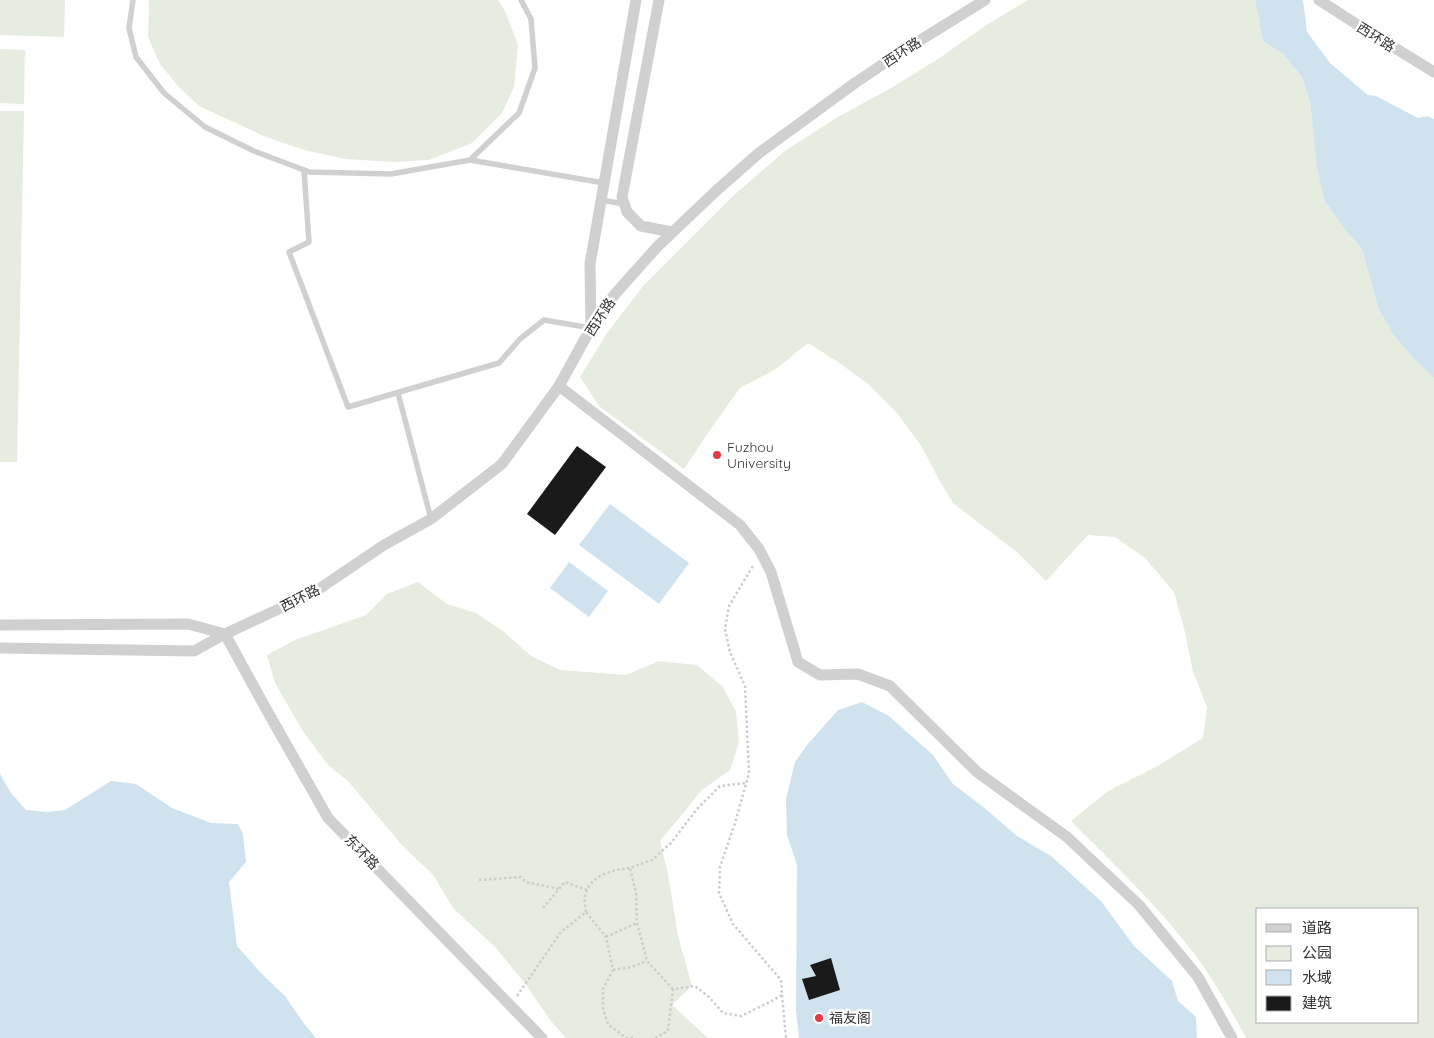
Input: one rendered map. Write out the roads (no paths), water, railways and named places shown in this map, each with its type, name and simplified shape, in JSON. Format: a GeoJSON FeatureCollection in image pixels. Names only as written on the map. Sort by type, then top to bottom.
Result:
{"type":"FeatureCollection","features":[{"type":"Feature","properties":{"kind":"street"},"geometry":{"type":"LineString","coordinates":[[591,328],[590,264],[636,0]]}},
{"type":"Feature","properties":{"kind":"street"},"geometry":{"type":"LineString","coordinates":[[659,0],[622,197],[627,212],[641,226],[672,232]]}},
{"type":"Feature","properties":{"kind":"street","name":"西环路"},"geometry":{"type":"LineString","coordinates":[[0,648],[194,651],[225,634],[313,593],[384,545],[431,519],[502,464],[559,386],[591,328],[615,294],[657,247],[716,190],[759,153],[855,83],[985,0]]}},
{"type":"Feature","properties":{"kind":"street","name":"西环路"},"geometry":{"type":"LineString","coordinates":[[1321,1],[1434,72]]}},
{"type":"Feature","properties":{"kind":"street"},"geometry":{"type":"LineString","coordinates":[[559,386],[740,525],[761,554],[771,572],[798,662],[820,674],[858,674],[890,686],[977,772],[1067,837],[1139,905],[1163,934],[1198,977],[1232,1038]]}},
{"type":"Feature","properties":{"kind":"street"},"geometry":{"type":"LineString","coordinates":[[0,625],[188,624],[225,634]]}},
{"type":"Feature","properties":{"kind":"street","name":"东环路"},"geometry":{"type":"LineString","coordinates":[[225,634],[328,818],[542,1038]]}},
{"type":"Feature","properties":{"kind":"lane"},"geometry":{"type":"LineString","coordinates":[[133,0],[129,28],[136,57],[164,93],[205,127],[254,151],[309,172],[391,174],[470,160],[604,184]]}},
{"type":"Feature","properties":{"kind":"lane"},"geometry":{"type":"LineString","coordinates":[[470,160],[519,113],[535,68],[530,19],[521,0]]}},
{"type":"Feature","properties":{"kind":"lane"},"geometry":{"type":"LineString","coordinates":[[304,170],[310,242],[290,252],[348,407],[499,363],[520,339],[544,320],[591,328]]}},
{"type":"Feature","properties":{"kind":"lane"},"geometry":{"type":"LineString","coordinates":[[601,200],[624,204]]}},
{"type":"Feature","properties":{"kind":"lane"},"geometry":{"type":"LineString","coordinates":[[398,393],[431,519]]}},
{"type":"Feature","properties":{"kind":"water"},"geometry":{"type":"Polygon","coordinates":[[[1255,0],[1303,0],[1307,32],[1330,63],[1368,95],[1376,96],[1418,118],[1427,116],[1434,119],[1434,378],[1413,358],[1393,334],[1378,308],[1362,249],[1343,227],[1324,200],[1317,166],[1310,102],[1302,77],[1283,54],[1263,41],[1255,0]]]}},
{"type":"Feature","properties":{"kind":"water"},"geometry":{"type":"Polygon","coordinates":[[[610,504],[689,563],[659,604],[579,545],[610,504]]]}},
{"type":"Feature","properties":{"kind":"water"},"geometry":{"type":"Polygon","coordinates":[[[569,562],[608,591],[589,617],[550,588],[569,562]]]}},
{"type":"Feature","properties":{"kind":"water"},"geometry":{"type":"Polygon","coordinates":[[[862,702],[889,716],[933,755],[953,784],[1017,836],[1051,856],[1101,901],[1134,946],[1172,981],[1178,1001],[1196,1017],[1197,1038],[799,1038],[796,1011],[797,865],[787,835],[786,799],[795,762],[807,745],[838,710],[862,702]]]}},
{"type":"Feature","properties":{"kind":"water"},"geometry":{"type":"Polygon","coordinates":[[[0,774],[11,793],[26,810],[47,812],[65,810],[111,781],[136,784],[172,808],[211,823],[238,824],[243,834],[246,862],[229,882],[237,946],[285,996],[316,1038],[0,1038],[0,774]]]}},
{"type":"Feature","properties":{"kind":"place","name":"Fuzhou University"},"geometry":{"type":"Point","coordinates":[717,455]}},
{"type":"Feature","properties":{"kind":"place","name":"福友阁"},"geometry":{"type":"Point","coordinates":[819,1018]}}]}
